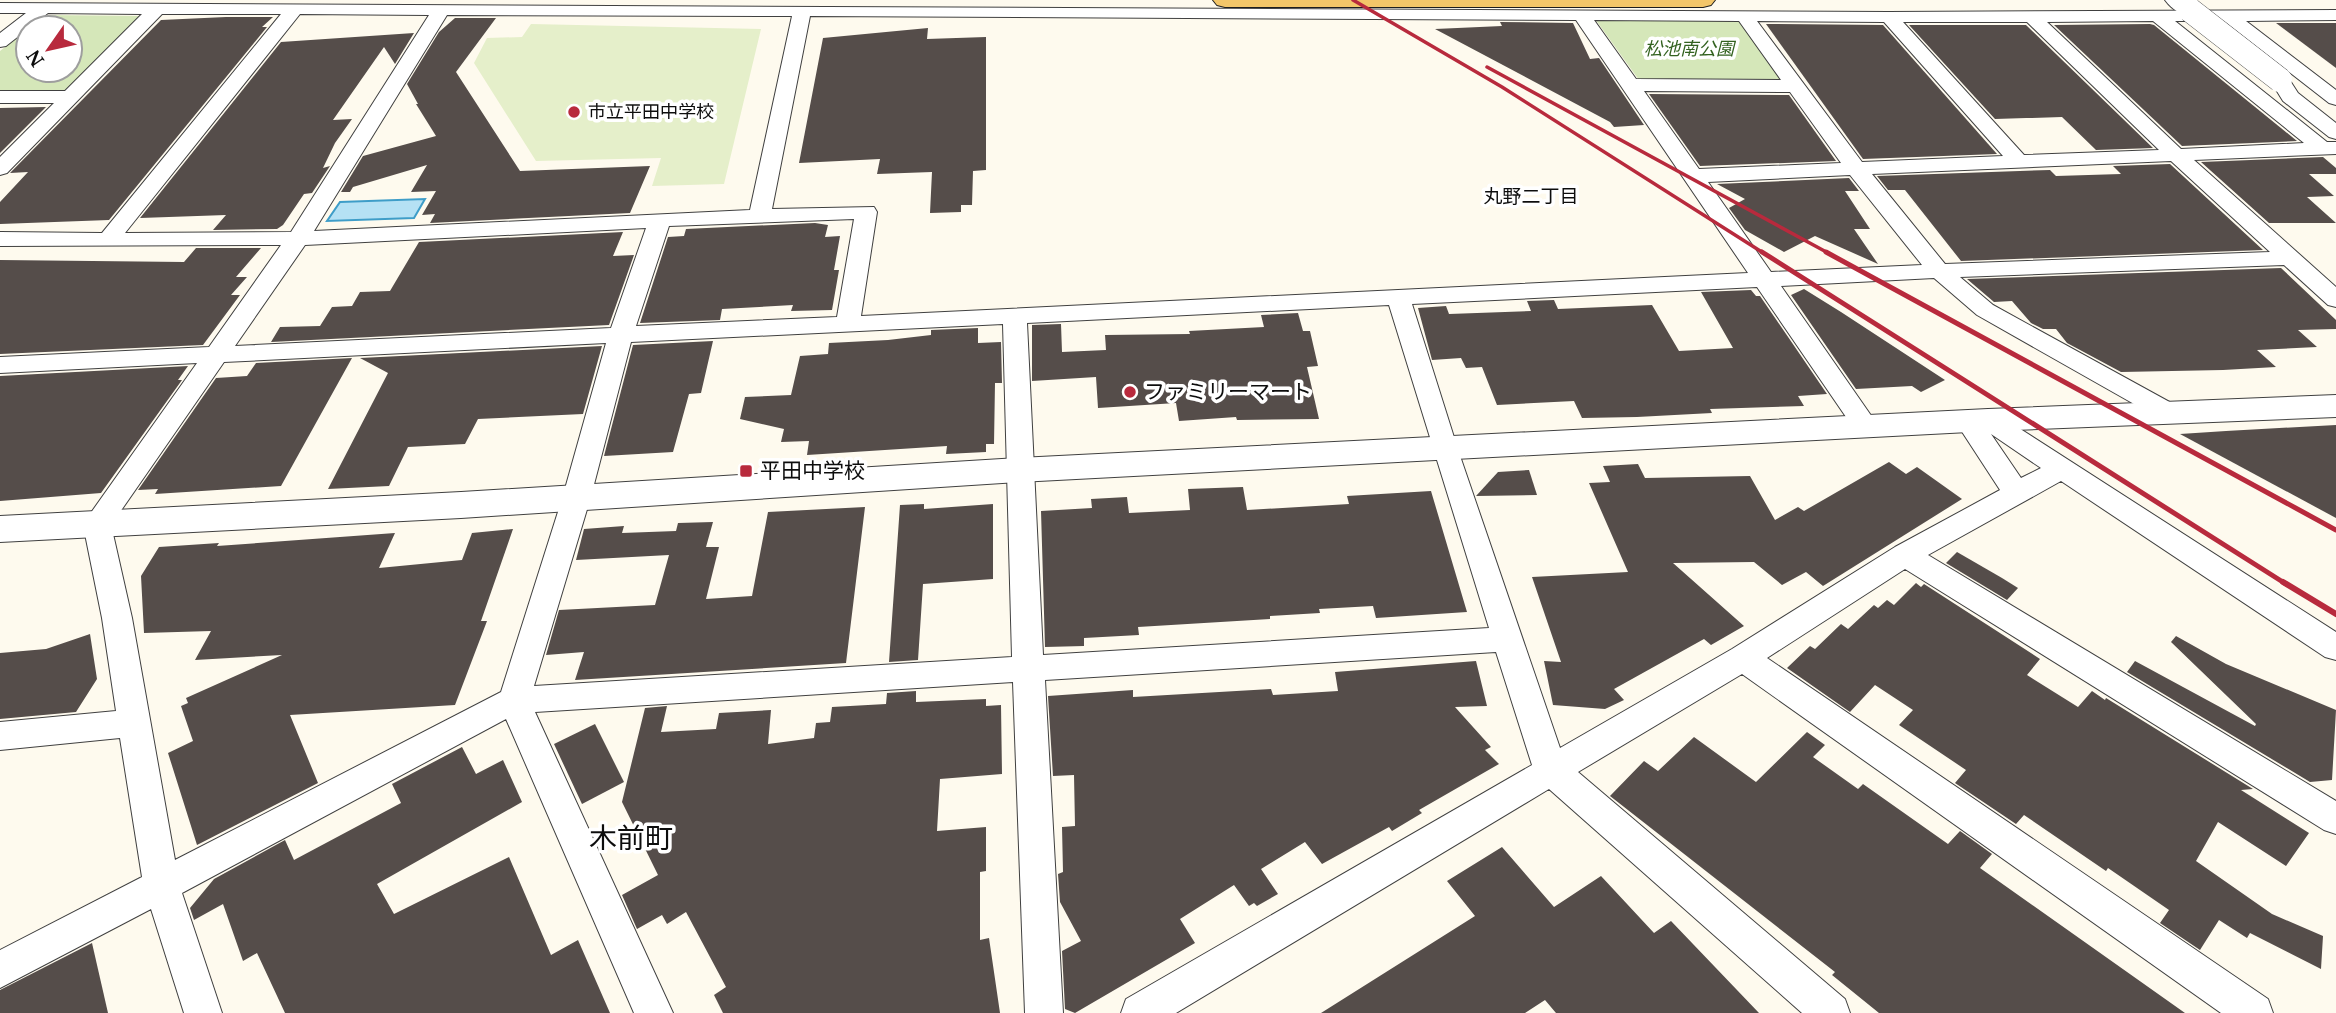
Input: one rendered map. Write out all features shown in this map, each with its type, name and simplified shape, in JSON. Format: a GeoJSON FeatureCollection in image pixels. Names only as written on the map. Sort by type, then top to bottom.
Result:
{"type":"FeatureCollection","features":[{"type":"Feature","properties":{"kind":"main road"},"geometry":{"type":"LineString","coordinates":[[1224,0],[1703,0]]}},
{"type":"Feature","properties":{"kind":"street"},"geometry":{"type":"LineString","coordinates":[[2183,5],[2336,120]]}},
{"type":"Feature","properties":{"kind":"street"},"geometry":{"type":"LineString","coordinates":[[0,8],[1581,14],[1889,18],[2336,15]]}},
{"type":"Feature","properties":{"kind":"street"},"geometry":{"type":"LineString","coordinates":[[0,42],[44,8]]}},
{"type":"Feature","properties":{"kind":"street"},"geometry":{"type":"LineString","coordinates":[[0,169],[158,8]]}},
{"type":"Feature","properties":{"kind":"street"},"geometry":{"type":"LineString","coordinates":[[108,239],[293,10]]}},
{"type":"Feature","properties":{"kind":"street"},"geometry":{"type":"LineString","coordinates":[[204,1013],[161,885],[97,524],[298,238],[440,10]]}},
{"type":"Feature","properties":{"kind":"street"},"geometry":{"type":"LineString","coordinates":[[760,215],[802,12]]}},
{"type":"Feature","properties":{"kind":"street"},"geometry":{"type":"LineString","coordinates":[[1581,14],[1866,427]]}},
{"type":"Feature","properties":{"kind":"street"},"geometry":{"type":"LineString","coordinates":[[2227,15],[2336,99]]}},
{"type":"Feature","properties":{"kind":"street"},"geometry":{"type":"LineString","coordinates":[[1744,16],[1856,169],[1939,271],[1985,310],[2166,411]]}},
{"type":"Feature","properties":{"kind":"street"},"geometry":{"type":"LineString","coordinates":[[2158,16],[2331,143]]}},
{"type":"Feature","properties":{"kind":"street"},"geometry":{"type":"LineString","coordinates":[[2032,17],[2176,155],[2336,300]]}},
{"type":"Feature","properties":{"kind":"street"},"geometry":{"type":"LineString","coordinates":[[1889,18],[2020,163]]}},
{"type":"Feature","properties":{"kind":"street"},"geometry":{"type":"LineString","coordinates":[[2280,80],[2290,97],[2331,143]]}},
{"type":"Feature","properties":{"kind":"street"},"geometry":{"type":"LineString","coordinates":[[1630,86],[1796,86]]}},
{"type":"Feature","properties":{"kind":"street"},"geometry":{"type":"LineString","coordinates":[[0,97],[72,97]]}},
{"type":"Feature","properties":{"kind":"street"},"geometry":{"type":"LineString","coordinates":[[1692,176],[2176,155],[2331,143]]}},
{"type":"Feature","properties":{"kind":"street"},"geometry":{"type":"LineString","coordinates":[[0,239],[298,238],[866,212],[847,326]]}},
{"type":"Feature","properties":{"kind":"street"},"geometry":{"type":"LineString","coordinates":[[654,1013],[514,700],[577,496],[620,337],[659,223]]}},
{"type":"Feature","properties":{"kind":"street"},"geometry":{"type":"LineString","coordinates":[[0,365],[1939,271],[2289,258]]}},
{"type":"Feature","properties":{"kind":"street"},"geometry":{"type":"LineString","coordinates":[[1398,297],[1445,450],[1551,770],[1831,1013]]}},
{"type":"Feature","properties":{"kind":"street"},"geometry":{"type":"LineString","coordinates":[[1015,317],[1019,470],[1044,1013]]}},
{"type":"Feature","properties":{"kind":"street"},"geometry":{"type":"LineString","coordinates":[[0,528],[461,505],[1019,470],[2166,411],[2336,405]]}},
{"type":"Feature","properties":{"kind":"street"},"geometry":{"type":"LineString","coordinates":[[1978,421],[2060,469],[2336,648]]}},
{"type":"Feature","properties":{"kind":"street"},"geometry":{"type":"LineString","coordinates":[[1978,421],[2017,493]]}},
{"type":"Feature","properties":{"kind":"street"},"geometry":{"type":"LineString","coordinates":[[1140,1013],[1743,658],[1905,555],[2060,469]]}},
{"type":"Feature","properties":{"kind":"street"},"geometry":{"type":"LineString","coordinates":[[1905,555],[2336,819]]}},
{"type":"Feature","properties":{"kind":"street"},"geometry":{"type":"LineString","coordinates":[[0,970],[514,700],[1508,639]]}},
{"type":"Feature","properties":{"kind":"street"},"geometry":{"type":"LineString","coordinates":[[1743,658],[2254,1013]]}},
{"type":"Feature","properties":{"kind":"street"},"geometry":{"type":"LineString","coordinates":[[0,736],[134,723]]}},
{"type":"Feature","properties":{"kind":"green space"},"geometry":{"type":"Polygon","coordinates":[[[84,15],[141,16],[84,72],[84,15]]]}},
{"type":"Feature","properties":{"kind":"green space","name":"松池南公園"},"geometry":{"type":"Polygon","coordinates":[[[1738,18],[1784,82],[1639,80],[1595,19],[1738,18]]]}},
{"type":"Feature","properties":{"kind":"green space"},"geometry":{"type":"Polygon","coordinates":[[[531,24],[761,29],[724,184],[652,186],[661,158],[536,161],[474,63],[487,38],[522,37],[531,24]]]}},
{"type":"Feature","properties":{"kind":"green space"},"geometry":{"type":"Polygon","coordinates":[[[14,40],[14,84],[72,84],[66,90],[0,90],[0,51],[14,40]]]}},
{"type":"Feature","properties":{"kind":"water"},"geometry":{"type":"Polygon","coordinates":[[[425,199],[414,218],[327,221],[340,202],[425,199]]]}},
{"type":"Feature","properties":{"kind":"building"},"geometry":{"type":"Polygon","coordinates":[[[273,17],[262,27],[267,27],[109,220],[0,224],[0,202],[28,172],[10,173],[161,20],[273,17]]]}},
{"type":"Feature","properties":{"kind":"building"},"geometry":{"type":"Polygon","coordinates":[[[455,18],[496,18],[456,72],[520,171],[650,166],[630,213],[430,223],[435,214],[422,215],[436,191],[411,192],[427,165],[353,187],[350,192],[341,192],[363,156],[436,136],[407,84],[439,32],[455,18]]]}},
{"type":"Feature","properties":{"kind":"building"},"geometry":{"type":"Polygon","coordinates":[[[1500,22],[1573,23],[1590,59],[1599,58],[1644,125],[1614,127],[1610,122],[1435,29],[1502,26],[1500,22]]]}},
{"type":"Feature","properties":{"kind":"building"},"geometry":{"type":"Polygon","coordinates":[[[2276,23],[2336,23],[2336,68],[2276,23]]]}},
{"type":"Feature","properties":{"kind":"building"},"geometry":{"type":"Polygon","coordinates":[[[1766,24],[1883,25],[1997,154],[1863,159],[1766,24]]]}},
{"type":"Feature","properties":{"kind":"building"},"geometry":{"type":"Polygon","coordinates":[[[2150,24],[2297,141],[2182,146],[2054,25],[2150,24]]]}},
{"type":"Feature","properties":{"kind":"building"},"geometry":{"type":"Polygon","coordinates":[[[1909,25],[2026,25],[2153,148],[2096,150],[2062,117],[1995,119],[1909,25]]]}},
{"type":"Feature","properties":{"kind":"building"},"geometry":{"type":"Polygon","coordinates":[[[928,28],[927,39],[986,37],[986,170],[973,171],[972,205],[961,205],[961,212],[930,213],[932,172],[877,174],[880,159],[799,163],[823,38],[928,28]]]}},
{"type":"Feature","properties":{"kind":"building"},"geometry":{"type":"Polygon","coordinates":[[[414,33],[395,64],[384,47],[333,120],[352,119],[335,143],[323,168],[330,166],[312,193],[304,194],[283,225],[277,229],[213,230],[226,215],[140,218],[281,42],[414,33]]]}},
{"type":"Feature","properties":{"kind":"building"},"geometry":{"type":"Polygon","coordinates":[[[1649,94],[1789,95],[1836,161],[1700,166],[1649,94]]]}},
{"type":"Feature","properties":{"kind":"building"},"geometry":{"type":"Polygon","coordinates":[[[46,107],[0,153],[0,108],[46,107]]]}},
{"type":"Feature","properties":{"kind":"building"},"geometry":{"type":"Polygon","coordinates":[[[2323,157],[2336,168],[2336,174],[2309,174],[2334,196],[2307,197],[2336,223],[2269,223],[2201,162],[2323,157]]]}},
{"type":"Feature","properties":{"kind":"building"},"geometry":{"type":"Polygon","coordinates":[[[2170,164],[2263,250],[1961,261],[1905,190],[1888,190],[1877,176],[2050,170],[2056,176],[2121,174],[2113,166],[2170,164]]]}},
{"type":"Feature","properties":{"kind":"building"},"geometry":{"type":"Polygon","coordinates":[[[1849,178],[1859,191],[1845,191],[1870,229],[1854,229],[1878,264],[1815,236],[1784,252],[1745,230],[1729,208],[1745,199],[1717,184],[1849,178]]]}},
{"type":"Feature","properties":{"kind":"building"},"geometry":{"type":"Polygon","coordinates":[[[815,223],[828,225],[825,237],[840,236],[834,270],[839,270],[832,310],[791,311],[793,305],[722,309],[720,320],[640,323],[668,237],[684,236],[686,229],[815,223]]]}},
{"type":"Feature","properties":{"kind":"building"},"geometry":{"type":"Polygon","coordinates":[[[623,232],[613,256],[634,255],[609,325],[271,342],[280,327],[320,326],[332,307],[352,306],[360,292],[390,291],[419,242],[623,232]]]}},
{"type":"Feature","properties":{"kind":"building"},"geometry":{"type":"Polygon","coordinates":[[[196,248],[261,248],[236,277],[247,277],[231,295],[240,295],[203,345],[0,354],[0,260],[184,262],[196,248]]]}},
{"type":"Feature","properties":{"kind":"building"},"geometry":{"type":"Polygon","coordinates":[[[2281,268],[2336,320],[2336,329],[2298,330],[2317,347],[2257,350],[2276,367],[2223,370],[2121,372],[2067,343],[2056,329],[2043,329],[2031,323],[2012,301],[1994,302],[1967,279],[2281,268]]]}},
{"type":"Feature","properties":{"kind":"building"},"geometry":{"type":"Polygon","coordinates":[[[1804,289],[1945,380],[1921,392],[1912,386],[1856,389],[1791,295],[1804,289]]]}},
{"type":"Feature","properties":{"kind":"building"},"geometry":{"type":"Polygon","coordinates":[[[1751,290],[1756,296],[1760,296],[1827,394],[1798,396],[1804,406],[1710,409],[1712,413],[1637,417],[1582,418],[1574,401],[1497,405],[1482,367],[1466,368],[1461,358],[1432,360],[1418,308],[1446,306],[1449,314],[1531,311],[1527,301],[1554,300],[1558,309],[1652,305],[1679,351],[1733,348],[1701,292],[1751,290]]]}},
{"type":"Feature","properties":{"kind":"building"},"geometry":{"type":"Polygon","coordinates":[[[1298,313],[1303,331],[1310,331],[1318,366],[1307,367],[1319,419],[1237,420],[1236,417],[1179,421],[1176,403],[1098,408],[1096,377],[1032,381],[1032,325],[1061,324],[1062,352],[1106,350],[1105,335],[1190,334],[1189,331],[1264,327],[1261,315],[1298,313]]]}},
{"type":"Feature","properties":{"kind":"building"},"geometry":{"type":"Polygon","coordinates":[[[978,328],[978,343],[1001,342],[1002,383],[995,383],[994,444],[986,444],[986,452],[946,454],[947,446],[807,455],[809,441],[781,442],[784,429],[740,419],[745,397],[791,395],[800,356],[828,354],[829,343],[888,340],[931,335],[931,330],[978,328]]]}},
{"type":"Feature","properties":{"kind":"building"},"geometry":{"type":"Polygon","coordinates":[[[713,341],[701,393],[689,394],[673,452],[604,456],[633,345],[713,341]]]}},
{"type":"Feature","properties":{"kind":"building"},"geometry":{"type":"Polygon","coordinates":[[[602,346],[583,414],[478,419],[465,444],[408,447],[389,486],[328,489],[388,373],[360,358],[602,346]]]}},
{"type":"Feature","properties":{"kind":"building"},"geometry":{"type":"Polygon","coordinates":[[[352,358],[281,486],[155,494],[158,489],[138,490],[216,378],[247,376],[256,363],[352,358]]]}},
{"type":"Feature","properties":{"kind":"building"},"geometry":{"type":"Polygon","coordinates":[[[188,366],[178,380],[182,380],[101,493],[0,501],[0,376],[188,366]]]}},
{"type":"Feature","properties":{"kind":"building"},"geometry":{"type":"Polygon","coordinates":[[[2336,425],[2336,518],[2180,434],[2226,431],[2336,425]]]}},
{"type":"Feature","properties":{"kind":"building"},"geometry":{"type":"Polygon","coordinates":[[[1889,462],[1906,474],[1917,467],[1962,499],[1823,586],[1806,572],[1782,585],[1754,562],[1673,563],[1744,626],[1711,645],[1704,639],[1614,689],[1624,700],[1605,709],[1553,705],[1544,661],[1561,662],[1532,577],[1628,572],[1589,483],[1610,482],[1603,466],[1638,464],[1645,478],[1750,476],[1775,520],[1798,507],[1804,511],[1889,462]]]}},
{"type":"Feature","properties":{"kind":"building"},"geometry":{"type":"Polygon","coordinates":[[[1529,470],[1537,495],[1476,496],[1498,472],[1529,470]]]}},
{"type":"Feature","properties":{"kind":"building"},"geometry":{"type":"Polygon","coordinates":[[[1243,487],[1247,510],[1349,504],[1347,496],[1431,491],[1467,612],[1376,618],[1373,606],[1319,609],[1320,613],[1270,616],[1270,619],[1138,627],[1139,635],[1084,638],[1084,646],[1045,647],[1041,511],[1092,508],[1091,499],[1127,497],[1129,513],[1190,510],[1188,489],[1243,487]]]}},
{"type":"Feature","properties":{"kind":"building"},"geometry":{"type":"Polygon","coordinates":[[[924,504],[924,509],[993,504],[993,579],[923,584],[918,660],[889,662],[900,505],[924,504]]]}},
{"type":"Feature","properties":{"kind":"building"},"geometry":{"type":"Polygon","coordinates":[[[865,507],[846,663],[575,680],[584,652],[546,655],[559,610],[655,605],[669,555],[576,560],[584,529],[624,526],[622,533],[676,531],[678,523],[713,522],[706,547],[719,547],[706,599],[752,596],[768,512],[865,507]]]}},
{"type":"Feature","properties":{"kind":"building"},"geometry":{"type":"Polygon","coordinates":[[[513,529],[481,621],[487,621],[455,705],[290,715],[318,783],[197,845],[168,753],[193,741],[181,706],[188,703],[186,698],[282,655],[195,660],[211,631],[144,633],[141,576],[159,547],[219,543],[217,546],[395,533],[379,568],[462,560],[472,533],[513,529]]]}},
{"type":"Feature","properties":{"kind":"building"},"geometry":{"type":"Polygon","coordinates":[[[1957,552],[2018,588],[2007,600],[1946,563],[1957,552]]]}},
{"type":"Feature","properties":{"kind":"building"},"geometry":{"type":"Polygon","coordinates":[[[1916,583],[1921,587],[1924,584],[2040,659],[2027,675],[2078,707],[2092,691],[2105,700],[2106,698],[2253,789],[2241,790],[2309,833],[2286,866],[2218,822],[2196,861],[2272,914],[2323,936],[2321,969],[2250,933],[2247,938],[2219,920],[2200,950],[2160,923],[2169,910],[2108,868],[2106,871],[2024,815],[2016,824],[1955,783],[1966,770],[1899,725],[1913,710],[1875,685],[1850,712],[1787,668],[1810,646],[1815,649],[1841,624],[1848,629],[1874,605],[1878,608],[1887,600],[1894,605],[1916,583]]]}},
{"type":"Feature","properties":{"kind":"building"},"geometry":{"type":"Polygon","coordinates":[[[90,634],[97,679],[76,712],[0,719],[0,653],[46,649],[90,634]]]}},
{"type":"Feature","properties":{"kind":"building"},"geometry":{"type":"Polygon","coordinates":[[[2176,636],[2226,664],[2336,710],[2332,780],[2310,782],[2127,672],[2135,661],[2255,726],[2256,724],[2171,642],[2176,636]]]}},
{"type":"Feature","properties":{"kind":"building"},"geometry":{"type":"Polygon","coordinates":[[[1476,661],[1487,706],[1455,707],[1491,747],[1485,750],[1499,764],[1419,810],[1422,813],[1392,831],[1389,827],[1322,864],[1305,842],[1261,869],[1278,894],[1257,906],[1254,903],[1249,906],[1234,885],[1180,919],[1195,943],[1075,1013],[1065,1009],[1062,951],[1081,941],[1060,902],[1058,874],[1063,872],[1062,827],[1075,826],[1074,775],[1053,776],[1048,696],[1133,690],[1133,697],[1271,689],[1273,695],[1338,691],[1335,672],[1476,661]]]}},
{"type":"Feature","properties":{"kind":"building"},"geometry":{"type":"Polygon","coordinates":[[[916,691],[916,702],[986,699],[986,706],[1001,705],[1002,774],[940,779],[937,831],[986,827],[986,871],[980,872],[980,940],[989,938],[1000,1013],[723,1013],[714,995],[726,987],[686,912],[667,924],[662,915],[637,929],[622,895],[658,875],[622,802],[645,708],[667,706],[661,732],[716,729],[719,713],[771,710],[768,744],[814,738],[816,723],[830,722],[832,707],[886,704],[887,693],[916,691]]]}},
{"type":"Feature","properties":{"kind":"building"},"geometry":{"type":"Polygon","coordinates":[[[595,724],[624,782],[582,804],[554,744],[595,724]]]}},
{"type":"Feature","properties":{"kind":"building"},"geometry":{"type":"Polygon","coordinates":[[[1807,732],[1825,745],[1813,757],[1858,789],[1863,784],[1948,844],[1960,831],[1992,854],[1980,868],[2185,1013],[1879,1013],[1832,975],[1835,972],[1610,796],[1644,761],[1658,771],[1694,737],[1756,782],[1807,732]]]}},
{"type":"Feature","properties":{"kind":"building"},"geometry":{"type":"Polygon","coordinates":[[[462,747],[476,774],[503,760],[522,802],[377,884],[394,914],[509,857],[551,955],[578,940],[610,1013],[285,1013],[257,953],[243,961],[223,904],[194,920],[190,908],[214,879],[285,840],[294,860],[401,803],[392,784],[462,747]]]}},
{"type":"Feature","properties":{"kind":"building"},"geometry":{"type":"Polygon","coordinates":[[[1502,847],[1554,907],[1601,876],[1654,933],[1671,921],[1759,1013],[1556,1013],[1545,1000],[1525,1013],[1321,1013],[1475,916],[1447,881],[1502,847]]]}},
{"type":"Feature","properties":{"kind":"building"},"geometry":{"type":"Polygon","coordinates":[[[92,943],[108,1013],[0,1013],[0,990],[92,943]]]}},
{"type":"Feature","properties":{"kind":"railway"},"geometry":{"type":"LineString","coordinates":[[1353,0],[1502,87],[1765,254]]}},
{"type":"Feature","properties":{"kind":"railway"},"geometry":{"type":"LineString","coordinates":[[1487,67],[1830,254]]}},
{"type":"Feature","properties":{"kind":"railway"},"geometry":{"type":"LineString","coordinates":[[1762,252],[2286,584]]}},
{"type":"Feature","properties":{"kind":"railway"},"geometry":{"type":"LineString","coordinates":[[1826,252],[2336,530]]}},
{"type":"Feature","properties":{"kind":"railway"},"geometry":{"type":"LineString","coordinates":[[2283,582],[2336,614]]}},
{"type":"Feature","properties":{"kind":"place","name":"市立平田中学校"},"geometry":{"type":"Point","coordinates":[574,112]}},
{"type":"Feature","properties":{"kind":"place","name":"ファミリーマート"},"geometry":{"type":"Point","coordinates":[1130,392]}},
{"type":"Feature","properties":{"kind":"place","name":"平田中学校"},"geometry":{"type":"Point","coordinates":[746,471]}},
{"type":"Feature","properties":{"kind":"district","name":"丸野二丁目"},"geometry":{"type":"Point","coordinates":[1531,196]}},
{"type":"Feature","properties":{"kind":"district","name":"木前町"},"geometry":{"type":"Point","coordinates":[631,838]}}]}
